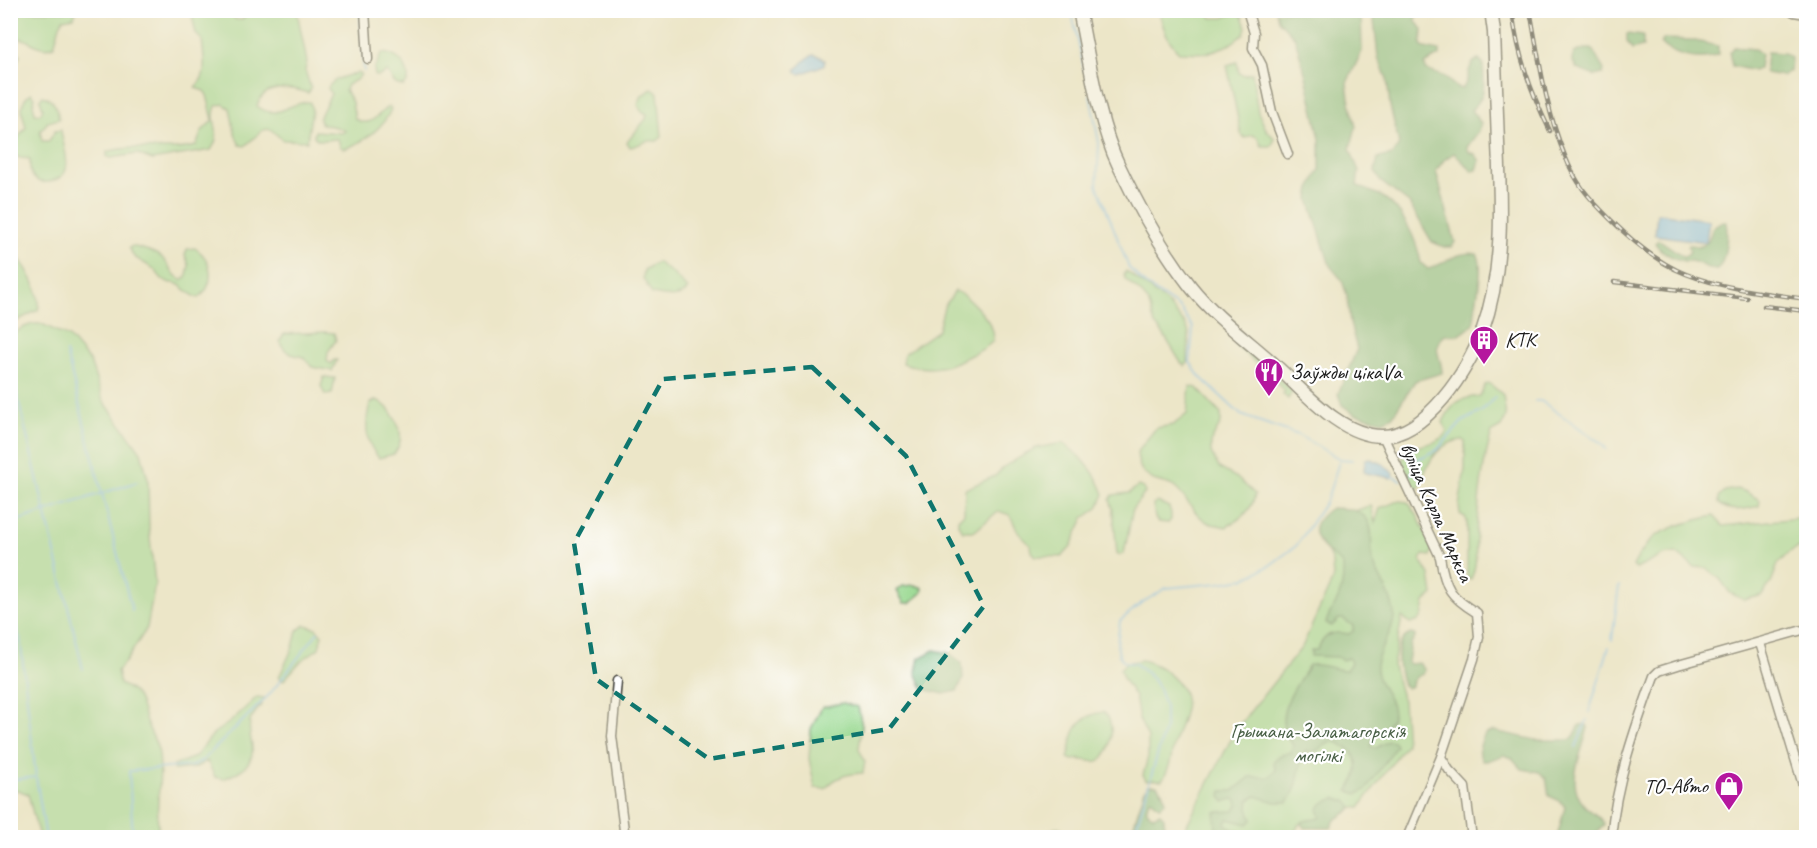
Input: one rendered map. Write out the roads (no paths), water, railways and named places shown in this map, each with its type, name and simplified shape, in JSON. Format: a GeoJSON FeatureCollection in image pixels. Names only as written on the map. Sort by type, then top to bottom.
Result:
{"type":"FeatureCollection","features":[{"type":"Feature","properties":{"kind":"main road"},"geometry":{"type":"LineString","coordinates":[[1078,10],[1106,130],[1118,162],[1143,212],[1180,271],[1211,310],[1324,411],[1357,430],[1383,436]]}},
{"type":"Feature","properties":{"kind":"main road","name":"вуліца Карла Маркса"},"geometry":{"type":"LineString","coordinates":[[1383,436],[1405,430],[1418,422],[1453,387],[1469,360],[1482,332],[1487,314],[1499,259],[1501,196],[1491,10]]}},
{"type":"Feature","properties":{"kind":"main road"},"geometry":{"type":"LineString","coordinates":[[1794,10],[1806,12]]}},
{"type":"Feature","properties":{"kind":"street"},"geometry":{"type":"LineString","coordinates":[[365,10],[368,59]]}},
{"type":"Feature","properties":{"kind":"street"},"geometry":{"type":"LineString","coordinates":[[1247,10],[1254,33],[1253,48],[1262,65],[1272,112],[1288,154]]}},
{"type":"Feature","properties":{"kind":"street","name":"вуліца Карла Маркса"},"geometry":{"type":"LineString","coordinates":[[1383,436],[1440,557],[1443,575],[1449,590],[1456,600],[1477,613],[1479,637],[1441,757],[1407,837]]}},
{"type":"Feature","properties":{"kind":"street"},"geometry":{"type":"LineString","coordinates":[[1611,837],[1617,796],[1634,730],[1654,676],[1659,671],[1678,665],[1806,629]]}},
{"type":"Feature","properties":{"kind":"street"},"geometry":{"type":"LineString","coordinates":[[1761,643],[1806,795]]}},
{"type":"Feature","properties":{"kind":"street"},"geometry":{"type":"LineString","coordinates":[[616,681],[612,736],[625,837]]}},
{"type":"Feature","properties":{"kind":"street"},"geometry":{"type":"LineString","coordinates":[[1441,757],[1464,787],[1472,837]]}},
{"type":"Feature","properties":{"kind":"water"},"geometry":{"type":"Polygon","coordinates":[[[814,55],[825,60],[824,65],[801,74],[796,73],[796,69],[814,55]]]}},
{"type":"Feature","properties":{"kind":"water"},"geometry":{"type":"Polygon","coordinates":[[[1657,213],[1709,220],[1706,242],[1655,235],[1657,213]]]}},
{"type":"Feature","properties":{"kind":"water"},"geometry":{"type":"Polygon","coordinates":[[[1368,458],[1383,464],[1394,474],[1391,478],[1366,473],[1364,471],[1365,460],[1368,458]]]}},
{"type":"Feature","properties":{"kind":"waterway"},"geometry":{"type":"LineString","coordinates":[[360,10],[364,71]]}},
{"type":"Feature","properties":{"kind":"waterway"},"geometry":{"type":"LineString","coordinates":[[1071,10],[1085,72]]}},
{"type":"Feature","properties":{"kind":"waterway"},"geometry":{"type":"LineString","coordinates":[[1090,95],[1099,143],[1097,185],[1129,268],[1146,285],[1180,308],[1193,328],[1190,362],[1199,376],[1241,415],[1298,435],[1340,459],[1352,460]]}},
{"type":"Feature","properties":{"kind":"waterway"},"geometry":{"type":"LineString","coordinates":[[66,352],[132,611]]}},
{"type":"Feature","properties":{"kind":"waterway"},"geometry":{"type":"LineString","coordinates":[[15,386],[83,669]]}},
{"type":"Feature","properties":{"kind":"waterway"},"geometry":{"type":"LineString","coordinates":[[1411,475],[1418,459],[1437,450],[1462,422],[1482,411],[1495,397]]}},
{"type":"Feature","properties":{"kind":"waterway"},"geometry":{"type":"LineString","coordinates":[[1535,401],[1541,401],[1601,443],[1606,449]]}},
{"type":"Feature","properties":{"kind":"waterway"},"geometry":{"type":"LineString","coordinates":[[1133,838],[1165,729],[1165,707],[1159,689],[1152,678],[1136,664],[1124,662],[1119,655],[1117,644],[1120,621],[1140,604],[1166,588],[1243,579],[1269,566],[1296,546],[1303,536],[1327,499],[1340,459]]}},
{"type":"Feature","properties":{"kind":"waterway"},"geometry":{"type":"LineString","coordinates":[[1390,476],[1401,480]]}},
{"type":"Feature","properties":{"kind":"waterway"},"geometry":{"type":"LineString","coordinates":[[10,523],[137,482]]}},
{"type":"Feature","properties":{"kind":"waterway"},"geometry":{"type":"LineString","coordinates":[[1612,640],[1619,586]]}},
{"type":"Feature","properties":{"kind":"waterway"},"geometry":{"type":"LineString","coordinates":[[10,611],[20,638],[36,777],[46,838]]}},
{"type":"Feature","properties":{"kind":"waterway"},"geometry":{"type":"LineString","coordinates":[[133,838],[129,771],[192,766],[203,760],[269,695],[318,632]]}},
{"type":"Feature","properties":{"kind":"waterway"},"geometry":{"type":"LineString","coordinates":[[1589,712],[1609,647]]}},
{"type":"Feature","properties":{"kind":"waterway"},"geometry":{"type":"LineString","coordinates":[[1576,747],[1587,720]]}},
{"type":"Feature","properties":{"kind":"waterway"},"geometry":{"type":"LineString","coordinates":[[10,780],[36,777]]}},
{"type":"Feature","properties":{"kind":"railway"},"geometry":{"type":"LineString","coordinates":[[1512,10],[1526,72],[1550,131]]}},
{"type":"Feature","properties":{"kind":"railway"},"geometry":{"type":"LineString","coordinates":[[1530,10],[1544,84],[1558,139],[1578,183],[1602,211],[1645,250],[1665,264],[1686,274],[1730,287],[1806,299]]}},
{"type":"Feature","properties":{"kind":"railway"},"geometry":{"type":"LineString","coordinates":[[1614,282],[1747,298]]}},
{"type":"Feature","properties":{"kind":"railway"},"geometry":{"type":"LineString","coordinates":[[1764,306],[1806,311]]}},
{"type":"Feature","properties":{"kind":"place","name":"КТК"},"geometry":{"type":"Point","coordinates":[1484,366]}},
{"type":"Feature","properties":{"kind":"place","name":"Заўжды цікаVа"},"geometry":{"type":"Point","coordinates":[1269,398]}},
{"type":"Feature","properties":{"kind":"place","name":"ТО-Авто"},"geometry":{"type":"Point","coordinates":[1729,812]}},
{"type":"Feature","properties":{"kind":"park label","name":"Грышана-Залатагорскія могілкі"},"geometry":{"type":"Point","coordinates":[1318,743]}}]}
